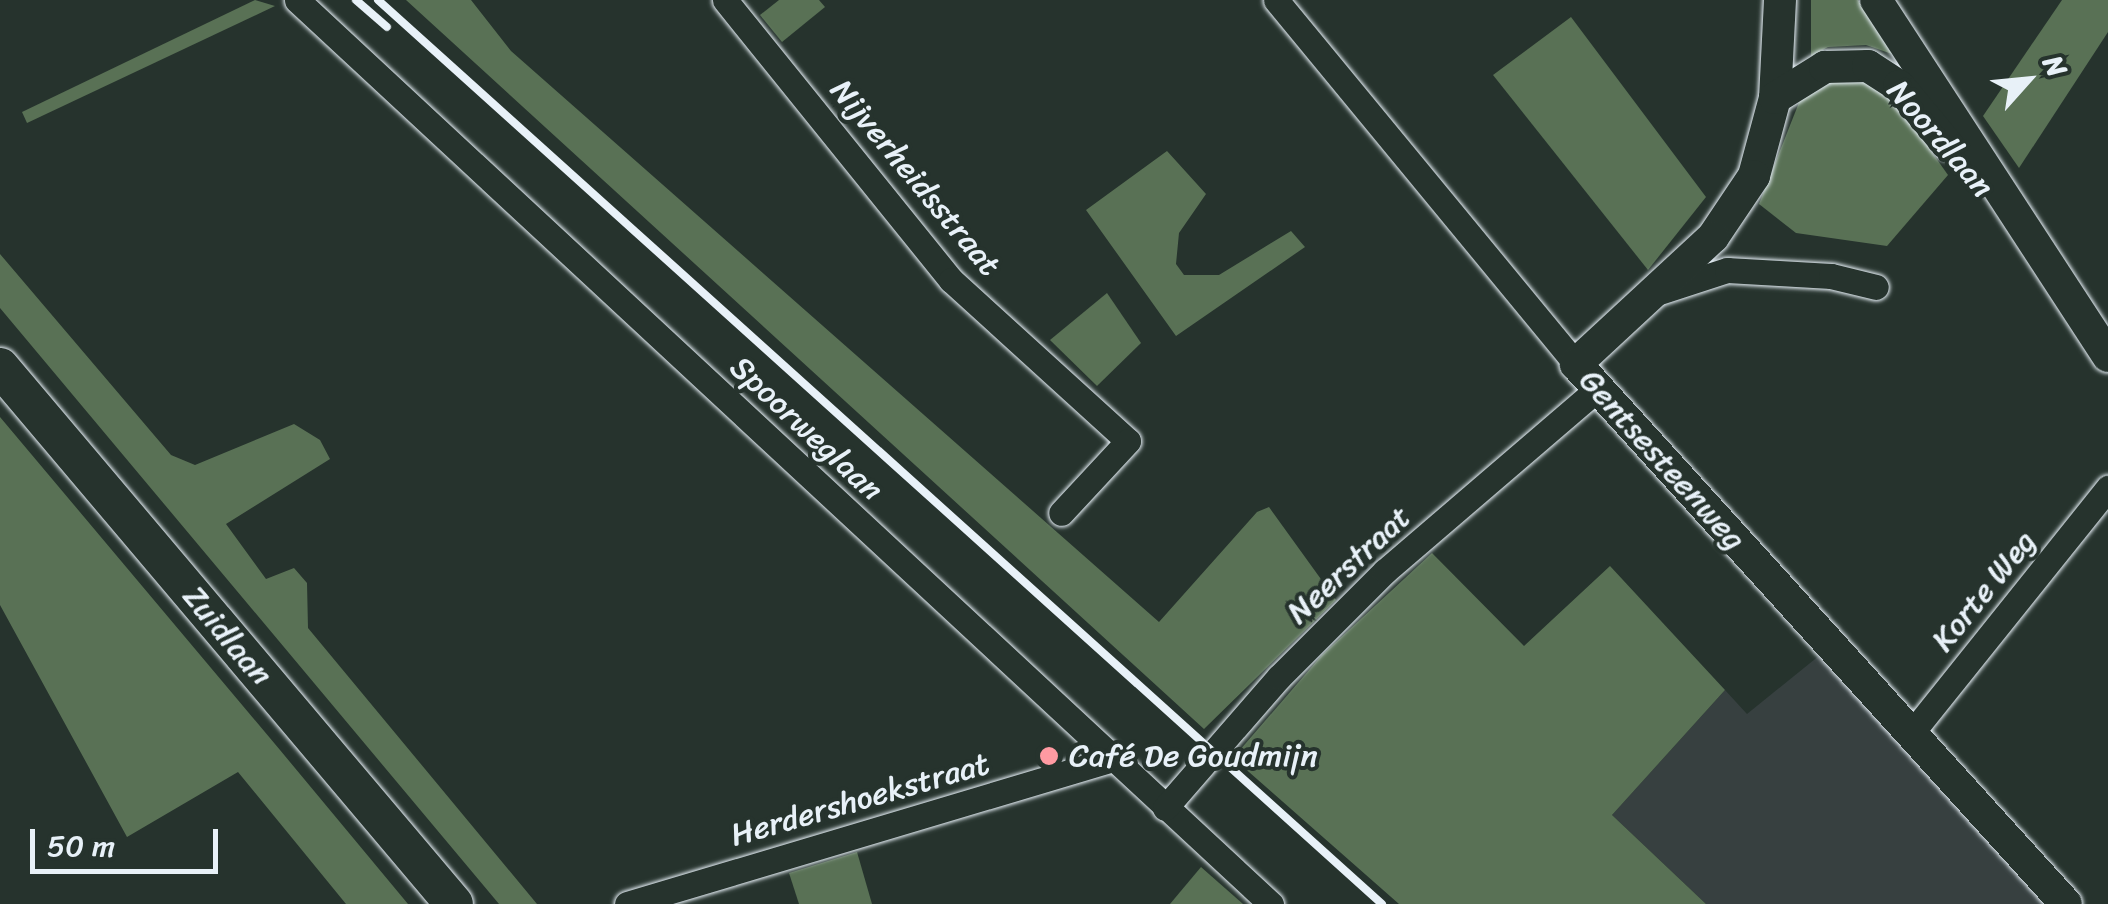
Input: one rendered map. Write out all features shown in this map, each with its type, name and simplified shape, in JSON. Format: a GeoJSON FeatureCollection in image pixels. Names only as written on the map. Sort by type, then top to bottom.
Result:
{"type":"FeatureCollection","features":[{"type":"Feature","properties":{"kind":"main road","name":"Zuidlaan"},"geometry":{"type":"LineString","coordinates":[[0,367],[454,904]]}},
{"type":"Feature","properties":{"kind":"street","name":"Spoorweglaan"},"geometry":{"type":"LineString","coordinates":[[297,0],[1272,904]]}},
{"type":"Feature","properties":{"kind":"street","name":"Nijverheidsstraat"},"geometry":{"type":"LineString","coordinates":[[725,0],[951,280],[1128,441],[1061,513]]}},
{"type":"Feature","properties":{"kind":"street","name":"Gentsesteenweg"},"geometry":{"type":"LineString","coordinates":[[1276,0],[1586,376],[2066,904]]}},
{"type":"Feature","properties":{"kind":"street"},"geometry":{"type":"LineString","coordinates":[[1586,376],[1656,293],[1713,237],[1754,176],[1775,98],[1780,0]]}},
{"type":"Feature","properties":{"kind":"street","name":"Noordlaan"},"geometry":{"type":"LineString","coordinates":[[1876,0],[2035,251],[2108,356]]}},
{"type":"Feature","properties":{"kind":"street","name":"Noordlaan"},"geometry":{"type":"LineString","coordinates":[[1775,98],[1825,67],[1868,66],[1886,75],[2035,251]]}},
{"type":"Feature","properties":{"kind":"street"},"geometry":{"type":"LineString","coordinates":[[1656,293],[1727,270],[1831,276],[1876,287]]}},
{"type":"Feature","properties":{"kind":"street","name":"Neerstraat"},"geometry":{"type":"LineString","coordinates":[[1165,808],[1351,604],[1586,376]]}},
{"type":"Feature","properties":{"kind":"street","name":"Korte Weg"},"geometry":{"type":"LineString","coordinates":[[1910,735],[2108,488]]}},
{"type":"Feature","properties":{"kind":"street","name":"Herdershoekstraat"},"geometry":{"type":"LineString","coordinates":[[627,904],[1113,759]]}},
{"type":"Feature","properties":{"kind":"shaded area"},"geometry":{"type":"Polygon","coordinates":[[[1820,655],[2046,904],[1706,904],[1612,815],[1725,690],[1747,714],[1820,655]]]}},
{"type":"Feature","properties":{"kind":"green space"},"geometry":{"type":"Polygon","coordinates":[[[255,0],[275,6],[27,123],[22,112],[255,0]]]}},
{"type":"Feature","properties":{"kind":"green space"},"geometry":{"type":"Polygon","coordinates":[[[406,0],[471,0],[511,51],[1159,622],[1257,512],[1269,507],[1336,600],[1204,729],[406,0]]]}},
{"type":"Feature","properties":{"kind":"green space"},"geometry":{"type":"Polygon","coordinates":[[[779,0],[819,0],[825,7],[782,42],[760,15],[779,0]]]}},
{"type":"Feature","properties":{"kind":"green space"},"geometry":{"type":"Polygon","coordinates":[[[1811,0],[1858,0],[1895,55],[1866,45],[1828,47],[1811,56],[1811,0]]]}},
{"type":"Feature","properties":{"kind":"green space"},"geometry":{"type":"Polygon","coordinates":[[[2062,0],[2108,0],[2108,32],[2019,168],[1983,116],[2062,0]]]}},
{"type":"Feature","properties":{"kind":"green space"},"geometry":{"type":"Polygon","coordinates":[[[1571,17],[1706,197],[1648,270],[1493,75],[1571,17]]]}},
{"type":"Feature","properties":{"kind":"green space"},"geometry":{"type":"Polygon","coordinates":[[[1854,74],[1885,86],[1948,175],[1887,246],[1796,233],[1759,204],[1802,95],[1826,78],[1854,74]]]}},
{"type":"Feature","properties":{"kind":"green space"},"geometry":{"type":"Polygon","coordinates":[[[1167,151],[1206,194],[1179,233],[1176,264],[1184,275],[1219,275],[1291,231],[1305,247],[1176,336],[1086,210],[1167,151]]]}},
{"type":"Feature","properties":{"kind":"green space"},"geometry":{"type":"Polygon","coordinates":[[[0,254],[171,455],[195,465],[294,424],[320,440],[330,459],[226,524],[266,579],[294,568],[307,583],[308,628],[537,904],[499,904],[0,308],[0,254]]]}},
{"type":"Feature","properties":{"kind":"green space"},"geometry":{"type":"Polygon","coordinates":[[[1107,293],[1141,343],[1097,386],[1050,340],[1107,293]]]}},
{"type":"Feature","properties":{"kind":"green space"},"geometry":{"type":"Polygon","coordinates":[[[0,417],[408,904],[346,904],[238,772],[127,837],[0,605],[0,417]]]}},
{"type":"Feature","properties":{"kind":"green space"},"geometry":{"type":"Polygon","coordinates":[[[1432,553],[1524,646],[1610,566],[1725,690],[1612,815],[1706,904],[1399,904],[1233,758],[1322,655],[1432,553]]]}},
{"type":"Feature","properties":{"kind":"green space"},"geometry":{"type":"Polygon","coordinates":[[[857,852],[872,904],[799,904],[789,873],[857,852]]]}},
{"type":"Feature","properties":{"kind":"green space"},"geometry":{"type":"Polygon","coordinates":[[[1201,867],[1243,904],[1170,904],[1201,867]]]}},
{"type":"Feature","properties":{"kind":"railway"},"geometry":{"type":"LineString","coordinates":[[356,0],[387,27]]}},
{"type":"Feature","properties":{"kind":"railway"},"geometry":{"type":"LineString","coordinates":[[378,0],[1382,904]]}},
{"type":"Feature","properties":{"kind":"place","name":"Café De Goudmijn"},"geometry":{"type":"Point","coordinates":[1049,756]}}]}
